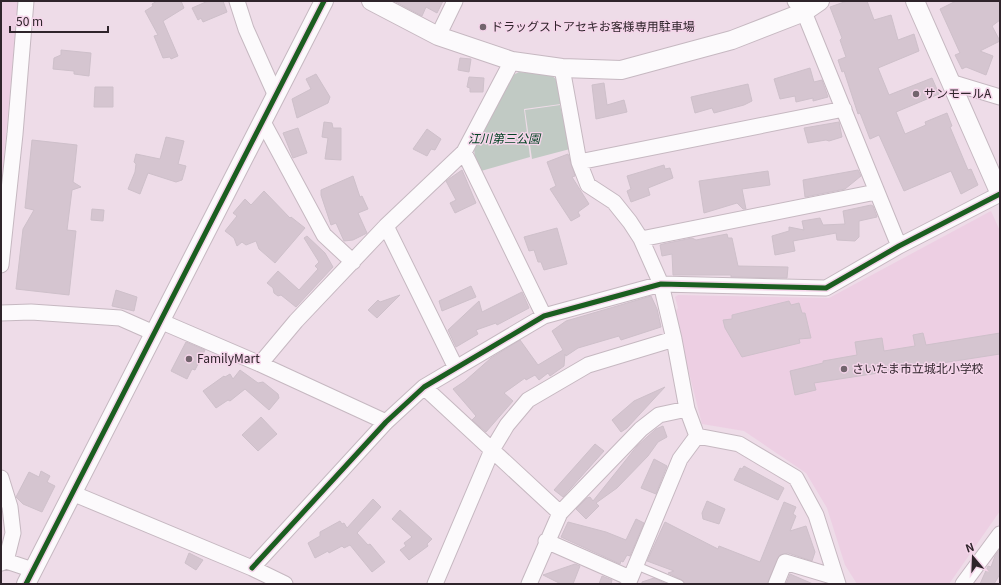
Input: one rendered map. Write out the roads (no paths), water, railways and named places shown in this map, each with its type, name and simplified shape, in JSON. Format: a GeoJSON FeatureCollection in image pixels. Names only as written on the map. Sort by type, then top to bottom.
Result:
{"type":"FeatureCollection","features":[{"type":"Feature","properties":{"kind":"street"},"geometry":{"type":"LineString","coordinates":[[1,265],[15,134],[26,1]]}},
{"type":"Feature","properties":{"kind":"street"},"geometry":{"type":"LineString","coordinates":[[237,1],[246,28],[276,96]]}},
{"type":"Feature","properties":{"kind":"street"},"geometry":{"type":"LineString","coordinates":[[1,478],[10,507],[13,533],[3,562],[30,580],[72,493],[324,1]]}},
{"type":"Feature","properties":{"kind":"street"},"geometry":{"type":"LineString","coordinates":[[371,1],[438,36],[512,61],[562,68],[621,70],[732,40],[800,7],[820,1]]}},
{"type":"Feature","properties":{"kind":"street"},"geometry":{"type":"LineString","coordinates":[[438,36],[456,1]]}},
{"type":"Feature","properties":{"kind":"street"},"geometry":{"type":"LineString","coordinates":[[252,568],[386,422],[424,387],[544,316],[661,284],[826,288],[899,246],[1000,194],[915,1]]}},
{"type":"Feature","properties":{"kind":"street"},"geometry":{"type":"LineString","coordinates":[[800,7],[844,109],[876,192],[899,246]]}},
{"type":"Feature","properties":{"kind":"street"},"geometry":{"type":"LineString","coordinates":[[260,364],[296,321],[386,226],[464,152],[512,61]]}},
{"type":"Feature","properties":{"kind":"street"},"geometry":{"type":"LineString","coordinates":[[562,68],[580,162],[588,185],[614,202],[641,239],[661,284],[674,339],[687,409],[697,436]]}},
{"type":"Feature","properties":{"kind":"street"},"geometry":{"type":"LineString","coordinates":[[950,82],[1000,97]]}},
{"type":"Feature","properties":{"kind":"street"},"geometry":{"type":"LineString","coordinates":[[580,162],[844,109]]}},
{"type":"Feature","properties":{"kind":"street"},"geometry":{"type":"LineString","coordinates":[[263,122],[324,235],[353,262]]}},
{"type":"Feature","properties":{"kind":"street"},"geometry":{"type":"LineString","coordinates":[[464,152],[544,316]]}},
{"type":"Feature","properties":{"kind":"street"},"geometry":{"type":"LineString","coordinates":[[641,239],[876,192]]}},
{"type":"Feature","properties":{"kind":"street"},"geometry":{"type":"LineString","coordinates":[[386,226],[456,368]]}},
{"type":"Feature","properties":{"kind":"street"},"geometry":{"type":"LineString","coordinates":[[1,313],[31,312],[120,318],[157,327],[260,364],[386,422]]}},
{"type":"Feature","properties":{"kind":"street"},"geometry":{"type":"LineString","coordinates":[[435,584],[492,450],[508,425],[528,400],[588,365],[674,339]]}},
{"type":"Feature","properties":{"kind":"street"},"geometry":{"type":"LineString","coordinates":[[424,387],[560,513]]}},
{"type":"Feature","properties":{"kind":"street"},"geometry":{"type":"LineString","coordinates":[[529,584],[546,541],[560,513],[641,430],[659,415],[687,409]]}},
{"type":"Feature","properties":{"kind":"street"},"geometry":{"type":"LineString","coordinates":[[546,541],[631,576],[680,459],[697,436]]}},
{"type":"Feature","properties":{"kind":"street"},"geometry":{"type":"LineString","coordinates":[[697,436],[739,444],[796,478],[816,516],[837,580]]}},
{"type":"Feature","properties":{"kind":"street"},"geometry":{"type":"LineString","coordinates":[[72,493],[252,568],[285,584]]}},
{"type":"Feature","properties":{"kind":"street"},"geometry":{"type":"LineString","coordinates":[[964,584],[1000,534]]}},
{"type":"Feature","properties":{"kind":"street"},"geometry":{"type":"LineString","coordinates":[[776,584],[785,562],[837,580]]}},
{"type":"Feature","properties":{"kind":"lane"},"geometry":{"type":"LineString","coordinates":[[631,576],[680,584]]}},
{"type":"Feature","properties":{"kind":"place","name":"ドラッグストアセキお客様専用駐車場"},"geometry":{"type":"Point","coordinates":[483,27]}},
{"type":"Feature","properties":{"kind":"place","name":"サンモールA"},"geometry":{"type":"Point","coordinates":[916,94]}},
{"type":"Feature","properties":{"kind":"place","name":"FamilyMart"},"geometry":{"type":"Point","coordinates":[189,359]}},
{"type":"Feature","properties":{"kind":"place","name":"さいたま市立城北小学校"},"geometry":{"type":"Point","coordinates":[844,369]}},
{"type":"Feature","properties":{"kind":"park label","name":"江川第三公園"},"geometry":{"type":"Point","coordinates":[504,139]}}]}
